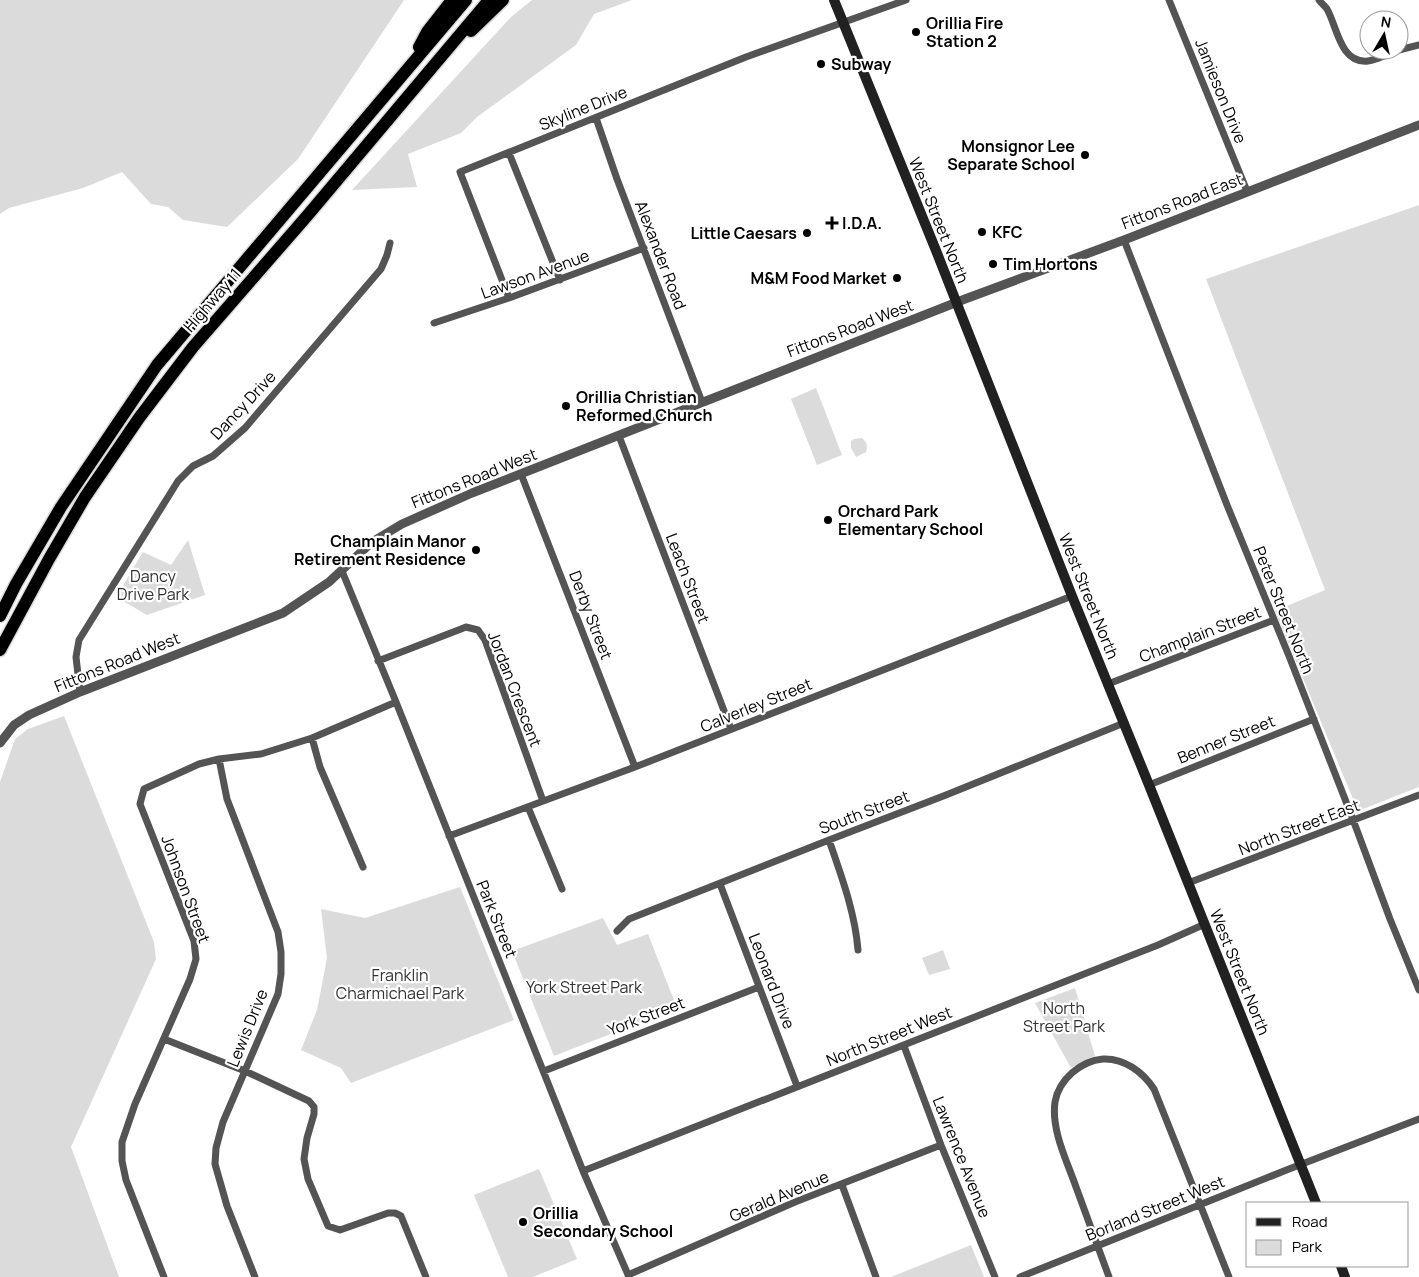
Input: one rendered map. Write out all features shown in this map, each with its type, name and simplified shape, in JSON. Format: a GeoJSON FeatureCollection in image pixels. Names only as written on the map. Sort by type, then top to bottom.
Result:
{"type":"FeatureCollection","features":[{"type":"Feature","properties":{"kind":"highway"},"geometry":{"type":"LineString","coordinates":[[410,65],[427,32],[452,0]]}},
{"type":"Feature","properties":{"kind":"highway","name":"Highway 11"},"geometry":{"type":"LineString","coordinates":[[0,616],[61,507],[157,365],[466,0]]}},
{"type":"Feature","properties":{"kind":"highway","name":"Highway 11"},"geometry":{"type":"LineString","coordinates":[[0,650],[49,559],[86,497],[151,402],[193,347],[307,216],[488,0]]}},
{"type":"Feature","properties":{"kind":"highway"},"geometry":{"type":"LineString","coordinates":[[449,46],[465,37],[503,0]]}},
{"type":"Feature","properties":{"kind":"main road","name":"West Street North"},"geometry":{"type":"LineString","coordinates":[[834,0],[935,248],[1072,596],[1316,1202]]}},
{"type":"Feature","properties":{"kind":"street","name":"Skyline Drive"},"geometry":{"type":"LineString","coordinates":[[509,298],[460,172],[746,57],[906,0]]}},
{"type":"Feature","properties":{"kind":"street","name":"Jamieson Drive"},"geometry":{"type":"LineString","coordinates":[[1169,0],[1248,192]]}},
{"type":"Feature","properties":{"kind":"street"},"geometry":{"type":"LineString","coordinates":[[1319,0],[1327,9],[1339,42],[1351,56],[1359,59]]}},
{"type":"Feature","properties":{"kind":"street"},"geometry":{"type":"LineString","coordinates":[[1327,9],[1330,0]]}},
{"type":"Feature","properties":{"kind":"street","name":"Alexander Road"},"geometry":{"type":"LineString","coordinates":[[596,118],[617,180],[702,402]]}},
{"type":"Feature","properties":{"kind":"street","name":"Fittons Road East"},"geometry":{"type":"LineString","coordinates":[[956,303],[1419,125]]}},
{"type":"Feature","properties":{"kind":"street"},"geometry":{"type":"LineString","coordinates":[[509,153],[560,280]]}},
{"type":"Feature","properties":{"kind":"street","name":"Peter Street North"},"geometry":{"type":"LineString","coordinates":[[1124,240],[1419,990]]}},
{"type":"Feature","properties":{"kind":"street","name":"Dancy Drive"},"geometry":{"type":"LineString","coordinates":[[80,692],[76,657],[79,640],[178,481],[193,466],[213,456],[245,428],[381,269],[390,243]]}},
{"type":"Feature","properties":{"kind":"street","name":"Lawson Avenue"},"geometry":{"type":"LineString","coordinates":[[434,323],[560,280],[644,248]]}},
{"type":"Feature","properties":{"kind":"street","name":"Fittons Road West"},"geometry":{"type":"LineString","coordinates":[[0,743],[14,724],[24,717],[80,692],[282,613],[307,598],[342,571],[372,542],[402,524],[472,493],[956,303]]}},
{"type":"Feature","properties":{"kind":"street","name":"Leach Street"},"geometry":{"type":"LineString","coordinates":[[619,436],[731,729]]}},
{"type":"Feature","properties":{"kind":"street","name":"Derby Street"},"geometry":{"type":"LineString","coordinates":[[521,474],[635,767]]}},
{"type":"Feature","properties":{"kind":"street","name":"Park Street"},"geometry":{"type":"LineString","coordinates":[[342,571],[583,1171],[628,1276]]}},
{"type":"Feature","properties":{"kind":"street","name":"Calverley Street"},"geometry":{"type":"LineString","coordinates":[[449,836],[635,767],[1072,596]]}},
{"type":"Feature","properties":{"kind":"street","name":"Champlain Street"},"geometry":{"type":"LineString","coordinates":[[1108,684],[1274,620]]}},
{"type":"Feature","properties":{"kind":"street","name":"Jordan Crescent"},"geometry":{"type":"LineString","coordinates":[[378,661],[466,627],[478,630],[485,640],[543,801]]}},
{"type":"Feature","properties":{"kind":"street","name":"Johnson Street"},"geometry":{"type":"LineString","coordinates":[[164,1277],[126,1180],[122,1161],[122,1142],[135,1104],[190,979],[196,959],[194,941],[140,804],[141,796],[144,789],[199,764],[219,759],[261,754],[312,738],[396,702]]}},
{"type":"Feature","properties":{"kind":"street","name":"Benner Street"},"geometry":{"type":"LineString","coordinates":[[1149,785],[1314,719]]}},
{"type":"Feature","properties":{"kind":"street","name":"South Street"},"geometry":{"type":"LineString","coordinates":[[617,931],[630,919],[1124,723]]}},
{"type":"Feature","properties":{"kind":"street"},"geometry":{"type":"LineString","coordinates":[[312,738],[320,767],[363,867]]}},
{"type":"Feature","properties":{"kind":"street","name":"Lewis Drive"},"geometry":{"type":"LineString","coordinates":[[219,759],[227,800],[278,932],[281,952],[281,974],[278,994],[223,1122],[216,1148],[215,1164],[227,1206],[255,1277]]}},
{"type":"Feature","properties":{"kind":"street","name":"North Street East"},"geometry":{"type":"LineString","coordinates":[[1188,884],[1419,796]]}},
{"type":"Feature","properties":{"kind":"street"},"geometry":{"type":"LineString","coordinates":[[528,807],[562,889]]}},
{"type":"Feature","properties":{"kind":"street"},"geometry":{"type":"LineString","coordinates":[[829,840],[846,892],[858,950]]}},
{"type":"Feature","properties":{"kind":"street","name":"Leonard Drive"},"geometry":{"type":"LineString","coordinates":[[720,884],[797,1086]]}},
{"type":"Feature","properties":{"kind":"street","name":"North Street West"},"geometry":{"type":"LineString","coordinates":[[583,1171],[797,1086],[904,1046],[1003,1005],[1158,945],[1205,924]]}},
{"type":"Feature","properties":{"kind":"street","name":"York Street"},"geometry":{"type":"LineString","coordinates":[[544,1071],[759,986]]}},
{"type":"Feature","properties":{"kind":"street"},"geometry":{"type":"LineString","coordinates":[[164,1039],[245,1071],[309,1100],[314,1106],[313,1122],[307,1138],[304,1159],[308,1179],[328,1226],[340,1230],[388,1213],[395,1213],[401,1216],[426,1277]]}},
{"type":"Feature","properties":{"kind":"street","name":"Lawrence Avenue"},"geometry":{"type":"LineString","coordinates":[[904,1046],[941,1145],[995,1277]]}},
{"type":"Feature","properties":{"kind":"street"},"geometry":{"type":"LineString","coordinates":[[1109,1277],[1062,1146],[1055,1112],[1057,1096],[1064,1082],[1080,1066],[1088,1062],[1107,1059],[1126,1063],[1134,1067],[1149,1081],[1159,1100],[1229,1277]]}},
{"type":"Feature","properties":{"kind":"street","name":"Borland Street West"},"geometry":{"type":"LineString","coordinates":[[1020,1277],[1300,1165],[1419,1120]]}},
{"type":"Feature","properties":{"kind":"street","name":"Gerald Avenue"},"geometry":{"type":"LineString","coordinates":[[628,1276],[795,1202],[941,1145]]}},
{"type":"Feature","properties":{"kind":"street"},"geometry":{"type":"LineString","coordinates":[[842,1185],[876,1277]]}},
{"type":"Feature","properties":{"kind":"green space"},"geometry":{"type":"Polygon","coordinates":[[[0,0],[404,0],[298,159],[227,227],[183,220],[168,207],[151,204],[122,172],[83,188],[9,208],[0,214],[0,0]]]}},
{"type":"Feature","properties":{"kind":"green space"},"geometry":{"type":"Polygon","coordinates":[[[532,0],[632,0],[594,14],[576,45],[477,117],[461,133],[408,154],[417,187],[352,190],[511,17],[532,0]]]}},
{"type":"Feature","properties":{"kind":"green space"},"geometry":{"type":"Polygon","coordinates":[[[1419,205],[1419,787],[1358,811],[1275,611],[1325,590],[1206,279],[1419,205]]]}},
{"type":"Feature","properties":{"kind":"green space"},"geometry":{"type":"Polygon","coordinates":[[[816,388],[842,455],[817,465],[791,399],[816,388]]]}},
{"type":"Feature","properties":{"kind":"green space"},"geometry":{"type":"Polygon","coordinates":[[[862,438],[867,444],[866,452],[856,457],[851,448],[851,441],[862,438]]]}},
{"type":"Feature","properties":{"kind":"green space","name":"Dancy Drive Park"},"geometry":{"type":"Polygon","coordinates":[[[188,540],[205,595],[147,615],[116,597],[143,552],[171,565],[188,540]]]}},
{"type":"Feature","properties":{"kind":"green space"},"geometry":{"type":"Polygon","coordinates":[[[64,716],[154,942],[156,959],[71,1147],[119,1277],[0,1277],[0,782],[15,739],[28,729],[64,716]]]}},
{"type":"Feature","properties":{"kind":"green space","name":"Franklin Charmichael Park"},"geometry":{"type":"Polygon","coordinates":[[[460,887],[514,1020],[351,1083],[341,1068],[301,1050],[317,1010],[327,958],[321,909],[365,918],[460,887]]]}},
{"type":"Feature","properties":{"kind":"green space","name":"York Street Park"},"geometry":{"type":"Polygon","coordinates":[[[603,918],[617,945],[648,934],[677,1008],[554,1056],[512,951],[603,918]]]}},
{"type":"Feature","properties":{"kind":"green space"},"geometry":{"type":"Polygon","coordinates":[[[943,950],[950,969],[929,975],[922,958],[943,950]]]}},
{"type":"Feature","properties":{"kind":"green space","name":"North Street Park"},"geometry":{"type":"Polygon","coordinates":[[[1075,988],[1095,1056],[1071,1068],[1035,1003],[1075,988]]]}},
{"type":"Feature","properties":{"kind":"green space"},"geometry":{"type":"Polygon","coordinates":[[[539,1169],[577,1259],[533,1277],[508,1277],[474,1195],[539,1169]]]}},
{"type":"Feature","properties":{"kind":"green space"},"geometry":{"type":"Polygon","coordinates":[[[971,1245],[984,1277],[891,1277],[971,1245]]]}},
{"type":"Feature","properties":{"kind":"place","name":"Orillia Fire Station 2"},"geometry":{"type":"Point","coordinates":[916,32]}},
{"type":"Feature","properties":{"kind":"place","name":"Subway"},"geometry":{"type":"Point","coordinates":[821,64]}},
{"type":"Feature","properties":{"kind":"place","name":"Monsignor Lee Separate School"},"geometry":{"type":"Point","coordinates":[1085,155]}},
{"type":"Feature","properties":{"kind":"place","name":"I.D.A."},"geometry":{"type":"Point","coordinates":[832,223]}},
{"type":"Feature","properties":{"kind":"place","name":"KFC"},"geometry":{"type":"Point","coordinates":[982,232]}},
{"type":"Feature","properties":{"kind":"place","name":"Little Caesars"},"geometry":{"type":"Point","coordinates":[807,233]}},
{"type":"Feature","properties":{"kind":"place","name":"Tim Hortons"},"geometry":{"type":"Point","coordinates":[993,264]}},
{"type":"Feature","properties":{"kind":"place","name":"M&M Food Market"},"geometry":{"type":"Point","coordinates":[897,278]}},
{"type":"Feature","properties":{"kind":"place","name":"Orillia Christian Reformed Church"},"geometry":{"type":"Point","coordinates":[566,406]}},
{"type":"Feature","properties":{"kind":"place","name":"Orchard Park Elementary School"},"geometry":{"type":"Point","coordinates":[828,520]}},
{"type":"Feature","properties":{"kind":"place","name":"Champlain Manor Retirement Residence"},"geometry":{"type":"Point","coordinates":[476,550]}},
{"type":"Feature","properties":{"kind":"place","name":"Orillia Secondary School"},"geometry":{"type":"Point","coordinates":[523,1222]}}]}
